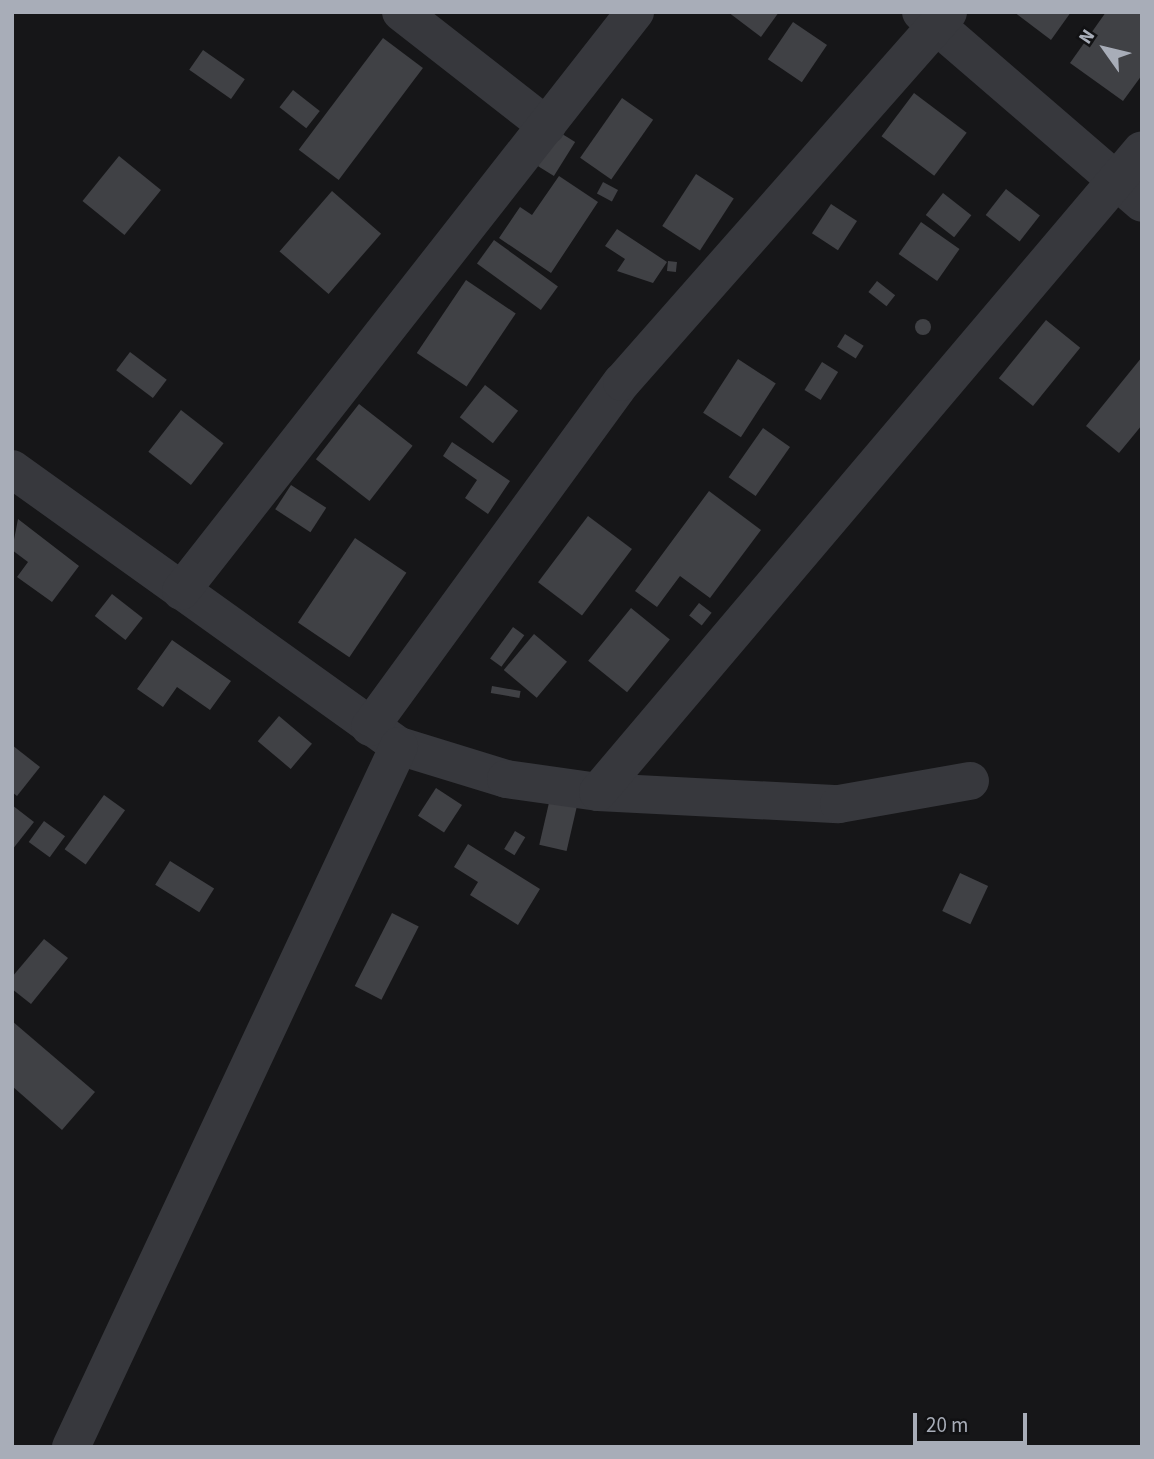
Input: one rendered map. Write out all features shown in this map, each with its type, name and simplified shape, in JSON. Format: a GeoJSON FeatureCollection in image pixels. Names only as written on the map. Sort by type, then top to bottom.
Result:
{"type":"FeatureCollection","features":[{"type":"Feature","properties":{"kind":"street"},"geometry":{"type":"LineString","coordinates":[[401,12],[547,126]]}},
{"type":"Feature","properties":{"kind":"street"},"geometry":{"type":"LineString","coordinates":[[181,591],[635,12]]}},
{"type":"Feature","properties":{"kind":"street"},"geometry":{"type":"LineString","coordinates":[[71,1447],[385,736],[622,382],[935,17],[1128,192]]}},
{"type":"Feature","properties":{"kind":"street"},"geometry":{"type":"LineString","coordinates":[[598,792],[1128,192],[1142,150]]}},
{"type":"Feature","properties":{"kind":"street"},"geometry":{"type":"LineString","coordinates":[[12,469],[385,736],[506,779],[598,792],[839,804],[970,781]]}},
{"type":"Feature","properties":{"kind":"building"},"geometry":{"type":"Polygon","coordinates":[[[728,12],[779,12],[761,37],[728,12]]]}},
{"type":"Feature","properties":{"kind":"building"},"geometry":{"type":"Polygon","coordinates":[[[1014,12],[1071,12],[1051,40],[1014,12]]]}},
{"type":"Feature","properties":{"kind":"building"},"geometry":{"type":"Polygon","coordinates":[[[1106,12],[1142,12],[1142,75],[1123,101],[1070,63],[1106,12]]]}},
{"type":"Feature","properties":{"kind":"building"},"geometry":{"type":"Polygon","coordinates":[[[793,22],[827,45],[802,82],[768,59],[793,22]]]}},
{"type":"Feature","properties":{"kind":"building"},"geometry":{"type":"Polygon","coordinates":[[[383,38],[423,68],[339,180],[299,150],[383,38]]]}},
{"type":"Feature","properties":{"kind":"building"},"geometry":{"type":"Polygon","coordinates":[[[203,50],[245,79],[231,99],[189,70],[203,50]]]}},
{"type":"Feature","properties":{"kind":"building"},"geometry":{"type":"Polygon","coordinates":[[[293,90],[320,111],[306,128],[279,107],[293,90]]]}},
{"type":"Feature","properties":{"kind":"building"},"geometry":{"type":"Polygon","coordinates":[[[914,93],[967,133],[934,176],[882,136],[914,93]]]}},
{"type":"Feature","properties":{"kind":"building"},"geometry":{"type":"Polygon","coordinates":[[[622,98],[653,120],[611,180],[580,158],[622,98]]]}},
{"type":"Feature","properties":{"kind":"building"},"geometry":{"type":"Polygon","coordinates":[[[559,132],[575,142],[554,176],[538,166],[559,132]]]}},
{"type":"Feature","properties":{"kind":"building"},"geometry":{"type":"Polygon","coordinates":[[[119,156],[161,190],[124,235],[82,201],[119,156]]]}},
{"type":"Feature","properties":{"kind":"building"},"geometry":{"type":"Polygon","coordinates":[[[696,174],[734,199],[700,251],[662,226],[696,174]]]}},
{"type":"Feature","properties":{"kind":"building"},"geometry":{"type":"Polygon","coordinates":[[[559,176],[598,202],[551,273],[499,238],[520,207],[532,215],[559,176]]]}},
{"type":"Feature","properties":{"kind":"building"},"geometry":{"type":"Polygon","coordinates":[[[603,182],[618,190],[612,201],[597,193],[603,182]]]}},
{"type":"Feature","properties":{"kind":"building"},"geometry":{"type":"Polygon","coordinates":[[[1006,189],[1040,215],[1020,241],[986,215],[1006,189]]]}},
{"type":"Feature","properties":{"kind":"building"},"geometry":{"type":"Polygon","coordinates":[[[332,191],[381,234],[329,294],[280,251],[332,191]]]}},
{"type":"Feature","properties":{"kind":"building"},"geometry":{"type":"Polygon","coordinates":[[[943,193],[971,215],[954,237],[926,215],[943,193]]]}},
{"type":"Feature","properties":{"kind":"building"},"geometry":{"type":"Polygon","coordinates":[[[831,204],[857,221],[838,250],[812,233],[831,204]]]}},
{"type":"Feature","properties":{"kind":"building"},"geometry":{"type":"Polygon","coordinates":[[[921,222],[960,249],[937,281],[899,254],[921,222]]]}},
{"type":"Feature","properties":{"kind":"building"},"geometry":{"type":"Polygon","coordinates":[[[617,229],[667,262],[653,283],[617,271],[625,259],[605,246],[617,229]]]}},
{"type":"Feature","properties":{"kind":"building"},"geometry":{"type":"Polygon","coordinates":[[[494,240],[558,286],[541,310],[477,263],[494,240]]]}},
{"type":"Feature","properties":{"kind":"building"},"geometry":{"type":"Polygon","coordinates":[[[668,261],[677,262],[676,272],[667,271],[668,261]]]}},
{"type":"Feature","properties":{"kind":"building"},"geometry":{"type":"Polygon","coordinates":[[[466,280],[516,314],[467,387],[417,353],[466,280]]]}},
{"type":"Feature","properties":{"kind":"building"},"geometry":{"type":"Polygon","coordinates":[[[877,281],[895,295],[887,306],[868,292],[877,281]]]}},
{"type":"Feature","properties":{"kind":"building"},"geometry":{"type":"Polygon","coordinates":[[[923,319],[929,321],[929,333],[923,335],[917,333],[915,327],[917,321],[923,319]]]}},
{"type":"Feature","properties":{"kind":"building"},"geometry":{"type":"Polygon","coordinates":[[[1046,320],[1080,348],[1033,406],[999,378],[1046,320]]]}},
{"type":"Feature","properties":{"kind":"building"},"geometry":{"type":"Polygon","coordinates":[[[845,334],[864,346],[856,358],[837,347],[845,334]]]}},
{"type":"Feature","properties":{"kind":"building"},"geometry":{"type":"Polygon","coordinates":[[[130,352],[167,380],[153,398],[116,370],[130,352]]]}},
{"type":"Feature","properties":{"kind":"building"},"geometry":{"type":"Polygon","coordinates":[[[1142,357],[1142,425],[1119,453],[1086,426],[1142,357]]]}},
{"type":"Feature","properties":{"kind":"building"},"geometry":{"type":"Polygon","coordinates":[[[738,359],[776,384],[741,437],[703,413],[738,359]]]}},
{"type":"Feature","properties":{"kind":"building"},"geometry":{"type":"Polygon","coordinates":[[[822,362],[838,372],[821,400],[805,390],[822,362]]]}},
{"type":"Feature","properties":{"kind":"building"},"geometry":{"type":"Polygon","coordinates":[[[485,385],[518,411],[493,443],[460,417],[485,385]]]}},
{"type":"Feature","properties":{"kind":"building"},"geometry":{"type":"Polygon","coordinates":[[[359,404],[413,446],[369,501],[316,459],[359,404]]]}},
{"type":"Feature","properties":{"kind":"building"},"geometry":{"type":"Polygon","coordinates":[[[181,410],[224,443],[191,485],[148,452],[181,410]]]}},
{"type":"Feature","properties":{"kind":"building"},"geometry":{"type":"Polygon","coordinates":[[[763,428],[790,447],[756,496],[729,477],[763,428]]]}},
{"type":"Feature","properties":{"kind":"building"},"geometry":{"type":"Polygon","coordinates":[[[452,442],[510,481],[488,514],[465,498],[477,480],[443,456],[452,442]]]}},
{"type":"Feature","properties":{"kind":"building"},"geometry":{"type":"Polygon","coordinates":[[[291,485],[326,508],[310,532],[275,509],[291,485]]]}},
{"type":"Feature","properties":{"kind":"building"},"geometry":{"type":"Polygon","coordinates":[[[709,491],[761,530],[710,598],[680,576],[657,607],[635,591],[709,491]]]}},
{"type":"Feature","properties":{"kind":"building"},"geometry":{"type":"Polygon","coordinates":[[[588,516],[632,549],[582,615],[538,582],[588,516]]]}},
{"type":"Feature","properties":{"kind":"building"},"geometry":{"type":"Polygon","coordinates":[[[18,519],[79,566],[52,602],[17,577],[28,562],[12,550],[18,519]]]}},
{"type":"Feature","properties":{"kind":"building"},"geometry":{"type":"Polygon","coordinates":[[[355,538],[406,573],[349,657],[298,623],[355,538]]]}},
{"type":"Feature","properties":{"kind":"building"},"geometry":{"type":"Polygon","coordinates":[[[112,594],[143,618],[125,640],[95,616],[112,594]]]}},
{"type":"Feature","properties":{"kind":"building"},"geometry":{"type":"Polygon","coordinates":[[[699,603],[712,613],[702,625],[689,616],[699,603]]]}},
{"type":"Feature","properties":{"kind":"building"},"geometry":{"type":"Polygon","coordinates":[[[631,608],[670,639],[627,692],[588,661],[631,608]]]}},
{"type":"Feature","properties":{"kind":"building"},"geometry":{"type":"Polygon","coordinates":[[[513,627],[524,635],[501,667],[490,659],[513,627]]]}},
{"type":"Feature","properties":{"kind":"building"},"geometry":{"type":"Polygon","coordinates":[[[534,634],[567,662],[537,698],[504,670],[534,634]]]}},
{"type":"Feature","properties":{"kind":"building"},"geometry":{"type":"Polygon","coordinates":[[[172,640],[231,681],[210,710],[177,687],[163,707],[137,689],[172,640]]]}},
{"type":"Feature","properties":{"kind":"building"},"geometry":{"type":"Polygon","coordinates":[[[492,686],[521,691],[519,698],[491,693],[492,686]]]}},
{"type":"Feature","properties":{"kind":"building"},"geometry":{"type":"Polygon","coordinates":[[[279,716],[312,744],[291,769],[258,741],[279,716]]]}},
{"type":"Feature","properties":{"kind":"building"},"geometry":{"type":"Polygon","coordinates":[[[12,745],[40,767],[17,796],[12,792],[12,745]]]}},
{"type":"Feature","properties":{"kind":"building"},"geometry":{"type":"Polygon","coordinates":[[[436,788],[462,805],[444,833],[418,816],[436,788]]]}},
{"type":"Feature","properties":{"kind":"building"},"geometry":{"type":"Polygon","coordinates":[[[551,794],[578,800],[567,851],[539,845],[551,794]]]}},
{"type":"Feature","properties":{"kind":"building"},"geometry":{"type":"Polygon","coordinates":[[[104,795],[125,810],[86,864],[65,849],[104,795]]]}},
{"type":"Feature","properties":{"kind":"building"},"geometry":{"type":"Polygon","coordinates":[[[12,805],[34,822],[12,850],[12,805]]]}},
{"type":"Feature","properties":{"kind":"building"},"geometry":{"type":"Polygon","coordinates":[[[44,821],[65,836],[50,857],[29,842],[44,821]]]}},
{"type":"Feature","properties":{"kind":"building"},"geometry":{"type":"Polygon","coordinates":[[[515,831],[525,837],[514,855],[504,849],[515,831]]]}},
{"type":"Feature","properties":{"kind":"building"},"geometry":{"type":"Polygon","coordinates":[[[468,844],[540,889],[518,925],[470,895],[478,882],[454,867],[468,844]]]}},
{"type":"Feature","properties":{"kind":"building"},"geometry":{"type":"Polygon","coordinates":[[[170,861],[214,889],[199,912],[155,885],[170,861]]]}},
{"type":"Feature","properties":{"kind":"building"},"geometry":{"type":"Polygon","coordinates":[[[960,873],[988,886],[970,924],[942,911],[960,873]]]}},
{"type":"Feature","properties":{"kind":"building"},"geometry":{"type":"Polygon","coordinates":[[[392,913],[419,927],[382,1000],[355,986],[392,913]]]}},
{"type":"Feature","properties":{"kind":"building"},"geometry":{"type":"Polygon","coordinates":[[[44,939],[68,958],[31,1004],[12,989],[12,977],[44,939]]]}},
{"type":"Feature","properties":{"kind":"building"},"geometry":{"type":"Polygon","coordinates":[[[12,1021],[95,1092],[62,1130],[12,1086],[12,1021]]]}}]}
